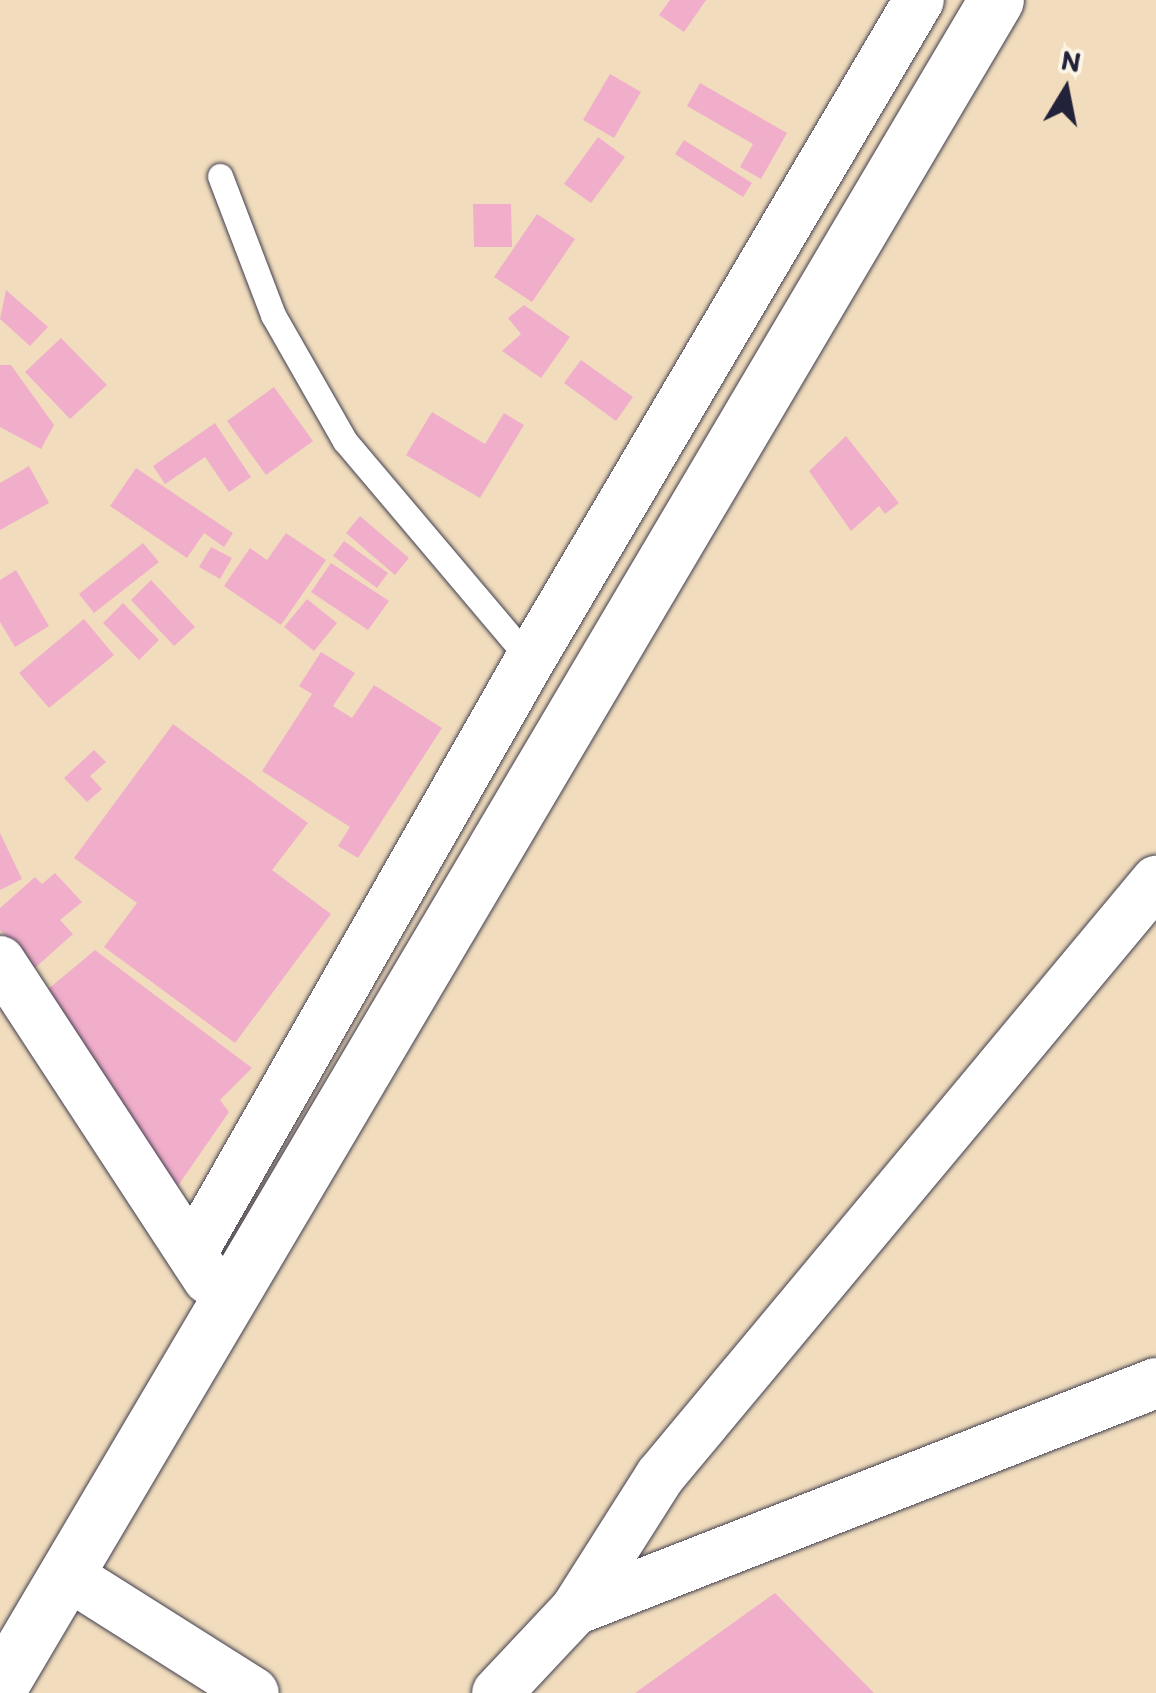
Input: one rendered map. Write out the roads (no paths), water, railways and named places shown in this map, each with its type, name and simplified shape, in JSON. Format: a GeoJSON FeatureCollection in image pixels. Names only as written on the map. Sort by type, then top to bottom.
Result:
{"type":"FeatureCollection","features":[{"type":"Feature","properties":{"kind":"main road"},"geometry":{"type":"LineString","coordinates":[[0,1686],[996,0]]}},
{"type":"Feature","properties":{"kind":"street"},"geometry":{"type":"LineString","coordinates":[[192,1252],[385,886],[518,680],[920,0]]}},
{"type":"Feature","properties":{"kind":"street"},"geometry":{"type":"LineString","coordinates":[[518,680],[559,740]]}},
{"type":"Feature","properties":{"kind":"street"},"geometry":{"type":"LineString","coordinates":[[498,1693],[575,1610],[660,1476],[1156,881]]}},
{"type":"Feature","properties":{"kind":"street"},"geometry":{"type":"LineString","coordinates":[[385,886],[446,931]]}},
{"type":"Feature","properties":{"kind":"street"},"geometry":{"type":"LineString","coordinates":[[0,961],[192,1252],[224,1307]]}},
{"type":"Feature","properties":{"kind":"street"},"geometry":{"type":"LineString","coordinates":[[575,1610],[1156,1383]]}},
{"type":"Feature","properties":{"kind":"street"},"geometry":{"type":"LineString","coordinates":[[66,1574],[254,1693]]}},
{"type":"Feature","properties":{"kind":"lane"},"geometry":{"type":"LineString","coordinates":[[220,176],[272,315],[345,441],[518,680]]}}]}
